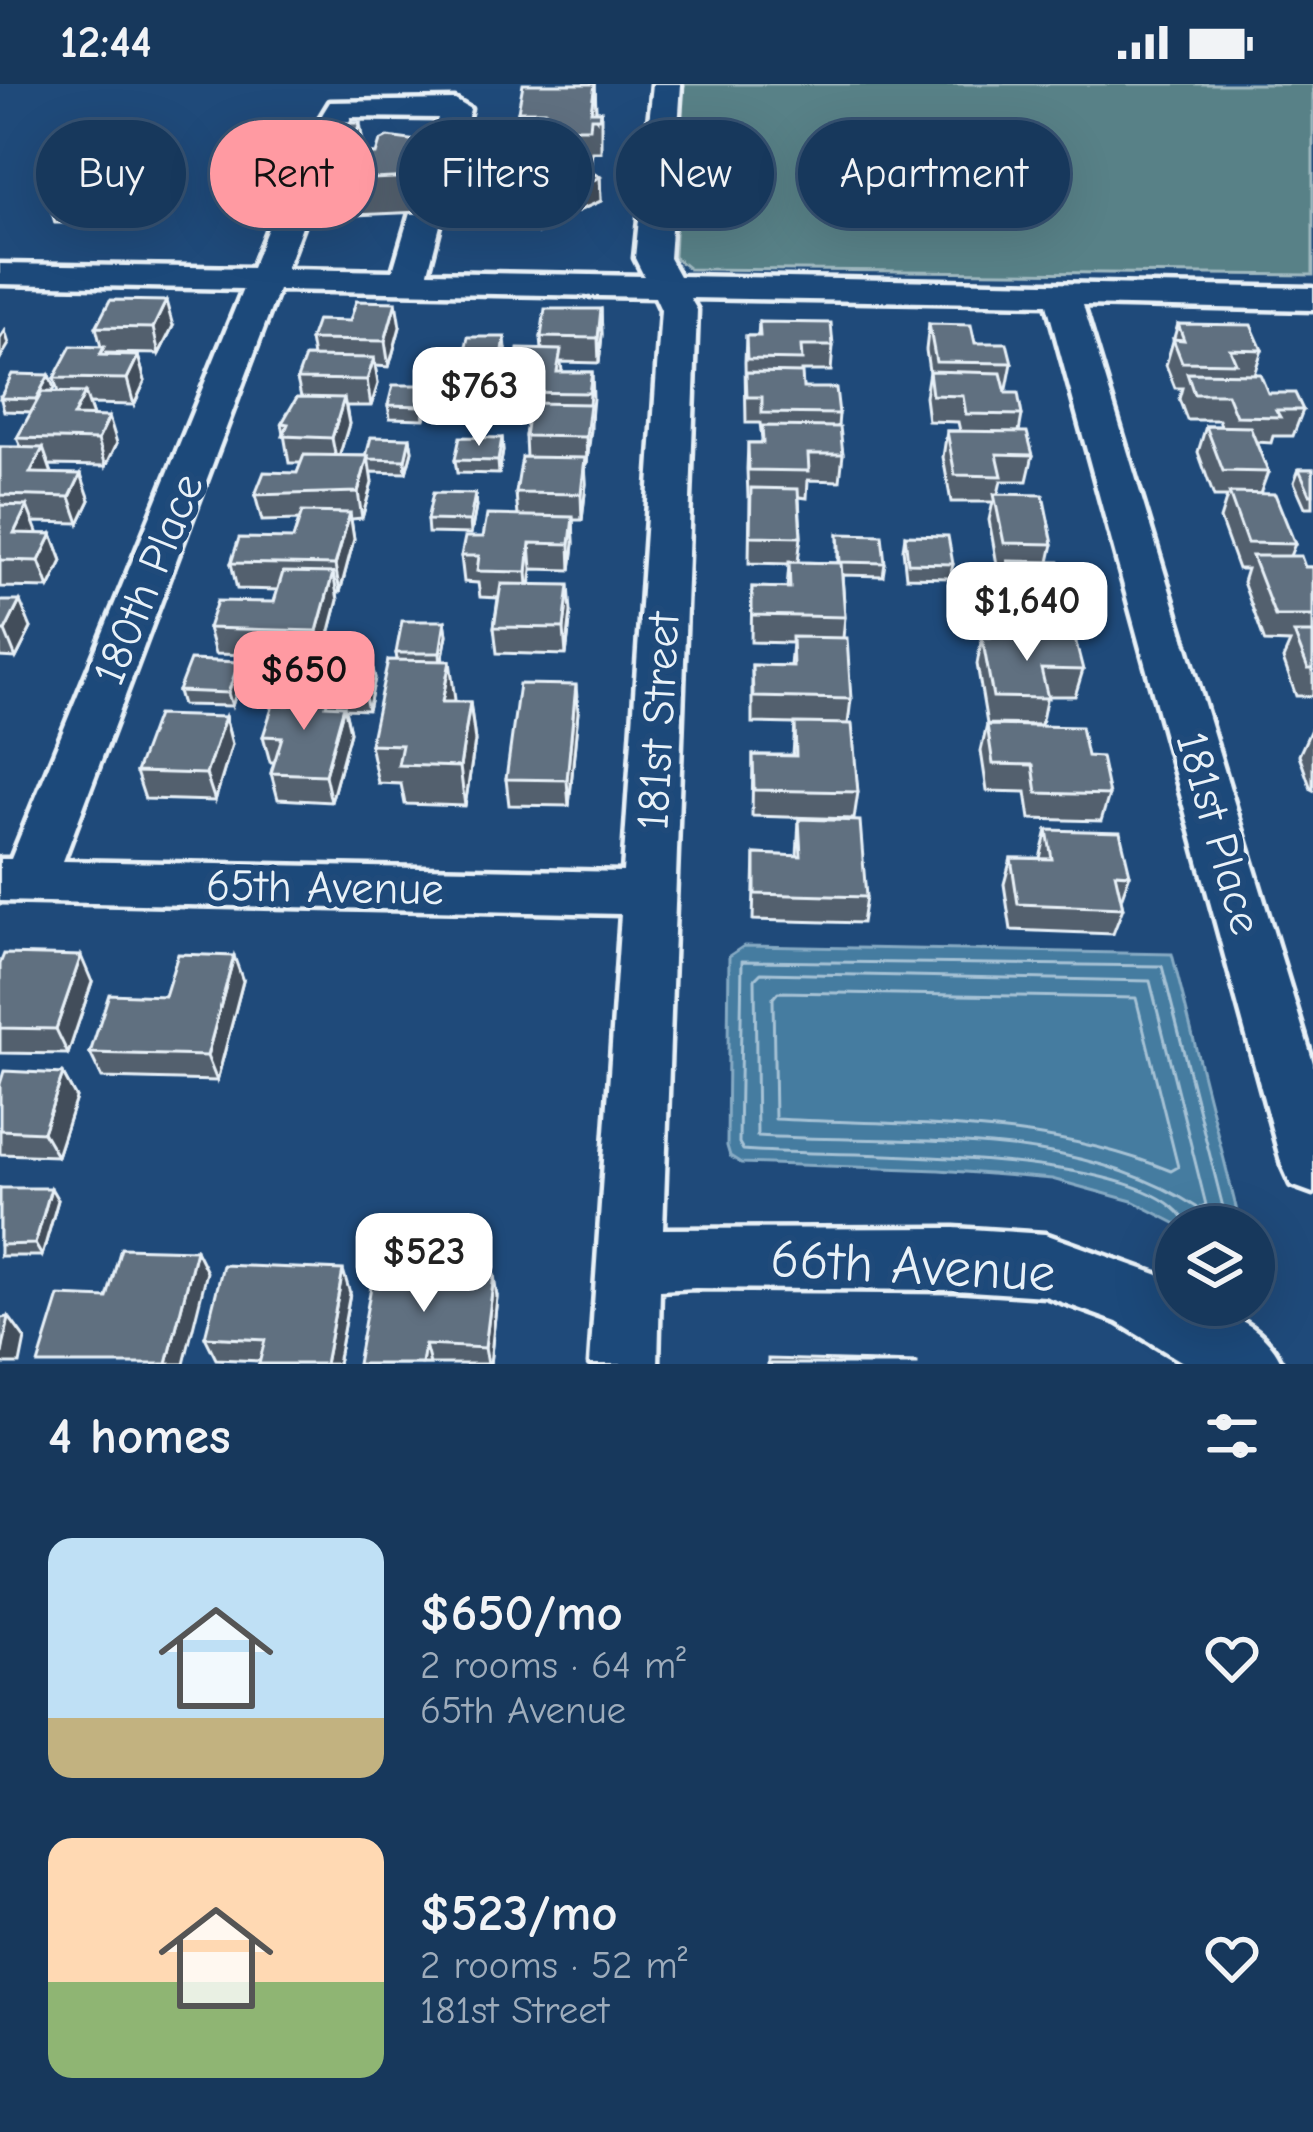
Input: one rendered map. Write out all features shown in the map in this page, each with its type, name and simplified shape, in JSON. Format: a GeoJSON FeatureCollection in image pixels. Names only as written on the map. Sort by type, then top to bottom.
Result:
{"type":"FeatureCollection","features":[{"type":"Feature","properties":{"kind":"street","name":"181st Street"},"geometry":{"type":"LineString","coordinates":[[624,1364],[679,310],[652,258],[667,84]]}},
{"type":"Feature","properties":{"kind":"street","name":"180th Place"},"geometry":{"type":"LineString","coordinates":[[15,880],[268,278],[314,153],[327,140],[340,108],[454,109],[408,280]]}},
{"type":"Feature","properties":{"kind":"street"},"geometry":{"type":"LineString","coordinates":[[0,274],[1313,299]]}},
{"type":"Feature","properties":{"kind":"street","name":"181st Place"},"geometry":{"type":"LineString","coordinates":[[1061,295],[1075,328],[1313,1165]]}},
{"type":"Feature","properties":{"kind":"street","name":"65th Avenue"},"geometry":{"type":"LineString","coordinates":[[15,880],[650,894]]}},
{"type":"Feature","properties":{"kind":"street","name":"66th Avenue"},"geometry":{"type":"LineString","coordinates":[[628,1262],[694,1257],[954,1259],[1045,1265],[1136,1297],[1248,1364]]}},
{"type":"Feature","properties":{"kind":"green space"},"geometry":{"type":"Polygon","coordinates":[[[682,84],[1313,84],[1313,275],[689,269],[674,257],[675,228],[774,228],[774,120],[680,120],[682,84]]]}},
{"type":"Feature","properties":{"kind":"water"},"geometry":{"type":"Polygon","coordinates":[[[744,946],[1172,954],[1236,1206],[1155,1206],[1155,1213],[1132,1201],[1052,1179],[741,1163],[730,1156],[727,1146],[729,956],[744,946]]]}},
{"type":"Feature","properties":{"kind":"building"},"geometry":{"type":"Polygon","coordinates":[[[523,84],[595,84],[591,111],[601,111],[600,118],[591,120],[543,120],[545,111],[518,111],[523,84]]]}},
{"type":"Feature","properties":{"kind":"building"},"geometry":{"type":"Polygon","coordinates":[[[388,137],[399,138],[399,178],[375,179],[375,154],[380,141],[388,137]]]}},
{"type":"Feature","properties":{"kind":"building"},"geometry":{"type":"Polygon","coordinates":[[[110,300],[166,301],[153,328],[96,327],[110,300]]]}},
{"type":"Feature","properties":{"kind":"building"},"geometry":{"type":"Polygon","coordinates":[[[356,301],[396,302],[385,341],[310,340],[317,320],[350,321],[356,301]]]}},
{"type":"Feature","properties":{"kind":"building"},"geometry":{"type":"Polygon","coordinates":[[[545,309],[601,309],[598,338],[541,337],[545,309]]]}},
{"type":"Feature","properties":{"kind":"building"},"geometry":{"type":"Polygon","coordinates":[[[759,322],[831,323],[833,346],[801,346],[802,360],[747,359],[746,336],[760,336],[759,322]]]}},
{"type":"Feature","properties":{"kind":"building"},"geometry":{"type":"Polygon","coordinates":[[[929,324],[971,325],[975,343],[1007,343],[1012,363],[936,362],[929,324]]]}},
{"type":"Feature","properties":{"kind":"building"},"geometry":{"type":"Polygon","coordinates":[[[1178,324],[1251,325],[1262,350],[1230,349],[1236,363],[1182,362],[1173,339],[1184,340],[1178,324]]]}},
{"type":"Feature","properties":{"kind":"building"},"geometry":{"type":"Polygon","coordinates":[[[468,337],[505,337],[502,357],[464,356],[468,337]]]}},
{"type":"Feature","properties":{"kind":"building"},"geometry":{"type":"Polygon","coordinates":[[[71,346],[104,347],[100,355],[138,356],[127,379],[54,378],[71,346]]]}},
{"type":"Feature","properties":{"kind":"building"},"geometry":{"type":"Polygon","coordinates":[[[518,349],[561,350],[557,372],[592,372],[589,393],[511,392],[518,349]]]}},
{"type":"Feature","properties":{"kind":"building"},"geometry":{"type":"Polygon","coordinates":[[[305,357],[374,358],[367,380],[297,379],[305,357]]]}},
{"type":"Feature","properties":{"kind":"building"},"geometry":{"type":"Polygon","coordinates":[[[929,371],[1001,373],[1006,393],[1018,393],[1022,415],[966,414],[963,396],[932,395],[929,371]]]}},
{"type":"Feature","properties":{"kind":"building"},"geometry":{"type":"Polygon","coordinates":[[[746,372],[802,373],[803,388],[836,388],[839,414],[762,413],[762,397],[747,397],[746,372]]]}},
{"type":"Feature","properties":{"kind":"building"},"geometry":{"type":"Polygon","coordinates":[[[1187,373],[1260,374],[1268,393],[1295,393],[1303,410],[1276,410],[1280,417],[1236,416],[1227,394],[1194,394],[1187,373]]]}},
{"type":"Feature","properties":{"kind":"building"},"geometry":{"type":"Polygon","coordinates":[[[12,374],[49,375],[36,399],[0,398],[12,374]]]}},
{"type":"Feature","properties":{"kind":"building"},"geometry":{"type":"Polygon","coordinates":[[[393,385],[427,385],[423,406],[388,405],[393,385]]]}},
{"type":"Feature","properties":{"kind":"building"},"geometry":{"type":"Polygon","coordinates":[[[42,392],[85,393],[73,416],[109,417],[98,440],[17,438],[42,392]]]}},
{"type":"Feature","properties":{"kind":"building"},"geometry":{"type":"Polygon","coordinates":[[[297,397],[344,398],[332,438],[283,436],[288,424],[282,423],[297,397]]]}},
{"type":"Feature","properties":{"kind":"building"},"geometry":{"type":"Polygon","coordinates":[[[530,403],[590,404],[586,437],[525,436],[530,403]]]}},
{"type":"Feature","properties":{"kind":"building"},"geometry":{"type":"Polygon","coordinates":[[[762,426],[840,427],[843,454],[808,454],[809,471],[749,470],[748,443],[763,443],[762,426]]]}},
{"type":"Feature","properties":{"kind":"building"},"geometry":{"type":"Polygon","coordinates":[[[1206,426],[1250,427],[1268,472],[1223,471],[1206,426]]]}},
{"type":"Feature","properties":{"kind":"building"},"geometry":{"type":"Polygon","coordinates":[[[947,431],[1027,432],[1033,455],[997,454],[1002,476],[955,475],[947,431]]]}},
{"type":"Feature","properties":{"kind":"building"},"geometry":{"type":"Polygon","coordinates":[[[371,437],[410,438],[405,460],[367,459],[371,437]]]}},
{"type":"Feature","properties":{"kind":"building"},"geometry":{"type":"Polygon","coordinates":[[[460,437],[502,438],[498,461],[455,460],[460,437]]]}},
{"type":"Feature","properties":{"kind":"building"},"geometry":{"type":"Polygon","coordinates":[[[0,447],[43,448],[30,473],[81,474],[70,497],[0,495],[0,447]]]}},
{"type":"Feature","properties":{"kind":"building"},"geometry":{"type":"Polygon","coordinates":[[[304,455],[368,456],[358,492],[255,495],[264,472],[297,473],[304,455]]]}},
{"type":"Feature","properties":{"kind":"building"},"geometry":{"type":"Polygon","coordinates":[[[522,457],[585,458],[581,494],[516,493],[522,457]]]}},
{"type":"Feature","properties":{"kind":"building"},"geometry":{"type":"Polygon","coordinates":[[[1299,469],[1313,469],[1313,494],[1310,494],[1299,469]]]}},
{"type":"Feature","properties":{"kind":"building"},"geometry":{"type":"Polygon","coordinates":[[[751,488],[798,489],[801,537],[750,536],[751,488]]]}},
{"type":"Feature","properties":{"kind":"building"},"geometry":{"type":"Polygon","coordinates":[[[433,493],[475,494],[470,521],[427,520],[433,493]]]}},
{"type":"Feature","properties":{"kind":"building"},"geometry":{"type":"Polygon","coordinates":[[[1229,493],[1275,494],[1295,544],[1247,543],[1229,493]]]}},
{"type":"Feature","properties":{"kind":"building"},"geometry":{"type":"Polygon","coordinates":[[[994,494],[1043,495],[1053,544],[1004,543],[994,494]]]}},
{"type":"Feature","properties":{"kind":"building"},"geometry":{"type":"Polygon","coordinates":[[[0,505],[27,506],[14,533],[52,534],[39,561],[0,560],[0,505]]]}},
{"type":"Feature","properties":{"kind":"building"},"geometry":{"type":"Polygon","coordinates":[[[302,512],[350,513],[335,565],[231,563],[239,538],[293,539],[302,512]]]}},
{"type":"Feature","properties":{"kind":"building"},"geometry":{"type":"Polygon","coordinates":[[[487,515],[573,517],[570,544],[530,543],[527,572],[477,571],[479,556],[461,556],[465,537],[483,537],[487,515]]]}},
{"type":"Feature","properties":{"kind":"building"},"geometry":{"type":"Polygon","coordinates":[[[838,534],[882,535],[885,563],[840,562],[838,534]]]}},
{"type":"Feature","properties":{"kind":"building"},"geometry":{"type":"Polygon","coordinates":[[[905,535],[948,536],[953,564],[908,563],[905,535]]]}},
{"type":"Feature","properties":{"kind":"building"},"geometry":{"type":"Polygon","coordinates":[[[1252,556],[1301,556],[1305,567],[1313,567],[1313,616],[1275,616],[1252,556]]]}},
{"type":"Feature","properties":{"kind":"building"},"geometry":{"type":"Polygon","coordinates":[[[1008,561],[1059,562],[1070,616],[1018,615],[1008,561]]]}},
{"type":"Feature","properties":{"kind":"building"},"geometry":{"type":"Polygon","coordinates":[[[789,562],[841,563],[845,617],[752,615],[752,587],[790,588],[789,562]]]}},
{"type":"Feature","properties":{"kind":"building"},"geometry":{"type":"Polygon","coordinates":[[[283,572],[333,573],[317,631],[208,628],[217,601],[274,602],[283,572]]]}},
{"type":"Feature","properties":{"kind":"building"},"geometry":{"type":"Polygon","coordinates":[[[501,584],[569,585],[564,628],[494,627],[501,584]]]}},
{"type":"Feature","properties":{"kind":"building"},"geometry":{"type":"Polygon","coordinates":[[[0,601],[20,601],[5,631],[0,631],[0,601]]]}},
{"type":"Feature","properties":{"kind":"building"},"geometry":{"type":"Polygon","coordinates":[[[402,621],[445,621],[440,653],[396,653],[402,621]]]}},
{"type":"Feature","properties":{"kind":"building"},"geometry":{"type":"Polygon","coordinates":[[[1294,633],[1313,633],[1313,669],[1308,669],[1294,633]]]}},
{"type":"Feature","properties":{"kind":"building"},"geometry":{"type":"Polygon","coordinates":[[[792,637],[847,638],[851,699],[753,697],[752,665],[793,666],[792,637]]]}},
{"type":"Feature","properties":{"kind":"building"},"geometry":{"type":"Polygon","coordinates":[[[982,637],[1075,639],[1083,670],[1041,669],[1048,698],[993,697],[982,637]]]}},
{"type":"Feature","properties":{"kind":"building"},"geometry":{"type":"Polygon","coordinates":[[[190,660],[239,662],[228,693],[178,691],[190,660]]]}},
{"type":"Feature","properties":{"kind":"building"},"geometry":{"type":"Polygon","coordinates":[[[388,660],[450,661],[442,702],[470,702],[460,767],[398,765],[402,745],[370,744],[388,660]]]}},
{"type":"Feature","properties":{"kind":"building"},"geometry":{"type":"Polygon","coordinates":[[[326,664],[372,665],[365,697],[318,691],[326,664]]]}},
{"type":"Feature","properties":{"kind":"building"},"geometry":{"type":"Polygon","coordinates":[[[519,684],[576,685],[567,780],[506,779],[519,684]]]}},
{"type":"Feature","properties":{"kind":"building"},"geometry":{"type":"Polygon","coordinates":[[[294,690],[330,692],[326,705],[344,706],[325,775],[271,773],[282,737],[263,736],[273,705],[289,705],[294,690]]]}},
{"type":"Feature","properties":{"kind":"building"},"geometry":{"type":"Polygon","coordinates":[[[157,715],[225,717],[206,774],[136,772],[157,715]]]}},
{"type":"Feature","properties":{"kind":"building"},"geometry":{"type":"Polygon","coordinates":[[[795,723],[852,724],[858,792],[754,790],[753,755],[796,756],[795,723]]]}},
{"type":"Feature","properties":{"kind":"building"},"geometry":{"type":"Polygon","coordinates":[[[987,725],[1081,727],[1087,756],[1101,757],[1109,795],[1037,793],[1033,765],[993,764],[987,725]]]}},
{"type":"Feature","properties":{"kind":"building"},"geometry":{"type":"Polygon","coordinates":[[[799,819],[860,821],[866,897],[755,894],[755,854],[801,856],[799,819]]]}},
{"type":"Feature","properties":{"kind":"building"},"geometry":{"type":"Polygon","coordinates":[[[1047,830],[1120,832],[1130,874],[1115,873],[1123,908],[1018,904],[1011,858],[1052,859],[1047,830]]]}},
{"type":"Feature","properties":{"kind":"building"},"geometry":{"type":"Polygon","coordinates":[[[4,954],[81,956],[56,1029],[0,1028],[4,954]]]}},
{"type":"Feature","properties":{"kind":"building"},"geometry":{"type":"Polygon","coordinates":[[[178,954],[234,956],[207,1056],[90,1053],[109,994],[165,996],[178,954]]]}},
{"type":"Feature","properties":{"kind":"building"},"geometry":{"type":"Polygon","coordinates":[[[4,1071],[63,1074],[43,1132],[0,1130],[4,1071]]]}},
{"type":"Feature","properties":{"kind":"building"},"geometry":{"type":"Polygon","coordinates":[[[0,1188],[51,1188],[35,1244],[0,1245],[0,1188]]]}},
{"type":"Feature","properties":{"kind":"building"},"geometry":{"type":"Polygon","coordinates":[[[121,1248],[196,1250],[167,1364],[38,1364],[59,1296],[107,1298],[121,1248]]]}},
{"type":"Feature","properties":{"kind":"building"},"geometry":{"type":"Polygon","coordinates":[[[223,1265],[343,1270],[325,1364],[259,1364],[265,1340],[205,1337],[223,1265]]]}},
{"type":"Feature","properties":{"kind":"building"},"geometry":{"type":"Polygon","coordinates":[[[374,1270],[494,1275],[485,1348],[425,1345],[422,1364],[357,1364],[374,1270]]]}},
{"type":"Feature","properties":{"kind":"building"},"geometry":{"type":"Polygon","coordinates":[[[9,1317],[0,1361],[0,1318],[9,1317]]]}},
{"type":"Feature","properties":{"kind":"building"},"geometry":{"type":"Polygon","coordinates":[[[768,1359],[917,1363],[917,1364],[768,1364],[768,1359]]]}}]}
